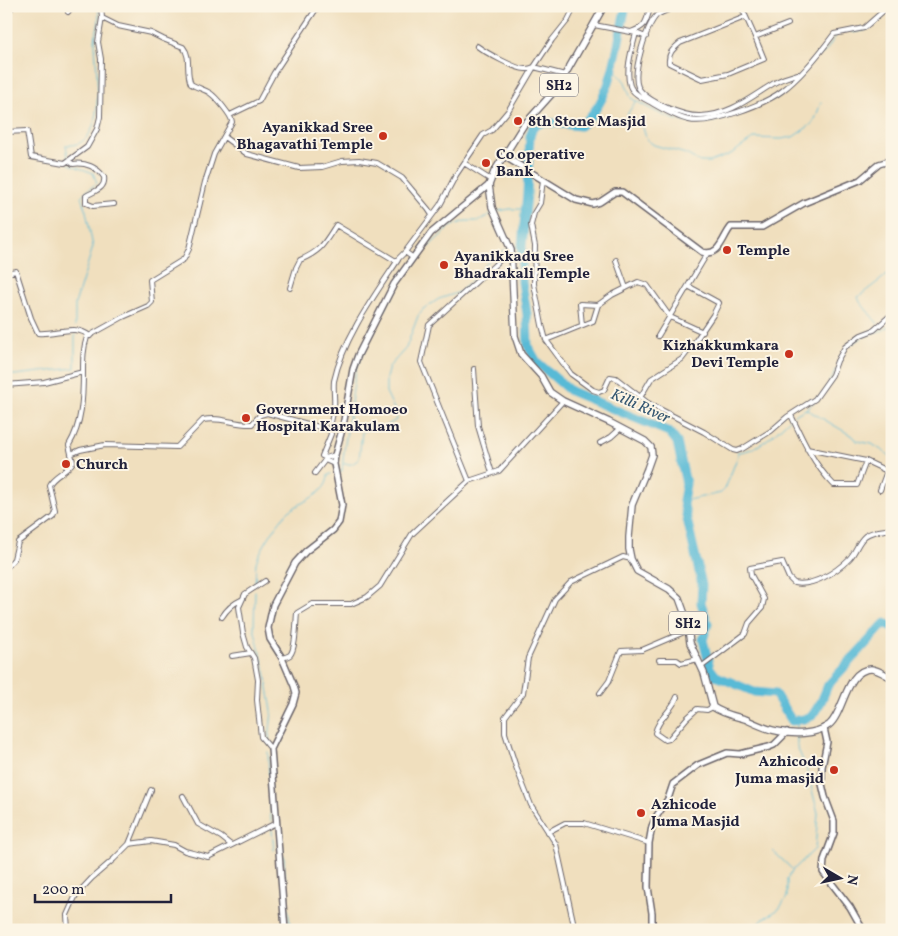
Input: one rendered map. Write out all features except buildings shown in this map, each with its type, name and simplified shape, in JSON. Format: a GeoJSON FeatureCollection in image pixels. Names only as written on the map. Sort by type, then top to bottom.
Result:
{"type":"FeatureCollection","features":[{"type":"Feature","properties":{"kind":"main road"},"geometry":{"type":"LineString","coordinates":[[6,12],[12,6]]}},
{"type":"Feature","properties":{"kind":"main road","name":"SH2"},"geometry":{"type":"LineString","coordinates":[[490,182],[523,126],[558,87],[604,6]]}},
{"type":"Feature","properties":{"kind":"main road"},"geometry":{"type":"LineString","coordinates":[[504,156],[566,195],[588,204],[600,202],[615,192],[622,192],[707,254],[717,250],[722,244],[726,233],[732,227],[762,227],[804,203],[860,180],[879,164],[892,160]]}},
{"type":"Feature","properties":{"kind":"main road"},"geometry":{"type":"LineString","coordinates":[[490,182],[492,207],[511,250],[515,336],[521,354],[541,376],[550,392],[563,401],[644,441],[652,451],[647,469],[632,505],[629,537],[631,559]]}},
{"type":"Feature","properties":{"kind":"main road"},"geometry":{"type":"LineString","coordinates":[[285,930],[271,749],[293,704],[296,693],[282,658],[270,639],[269,619],[273,605],[295,563],[306,551],[333,530],[339,522],[342,505],[334,455],[343,426],[353,369],[358,355],[394,284],[412,257],[431,233],[490,182]]}},
{"type":"Feature","properties":{"kind":"main road","name":"SH2"},"geometry":{"type":"LineString","coordinates":[[631,559],[637,571],[675,592],[683,606],[690,642],[703,666],[713,707]]}},
{"type":"Feature","properties":{"kind":"main road"},"geometry":{"type":"LineString","coordinates":[[713,707],[721,712],[775,731],[817,732],[834,719],[848,688],[863,672],[871,669],[892,678]]}},
{"type":"Feature","properties":{"kind":"main road"},"geometry":{"type":"LineString","coordinates":[[824,728],[827,742],[822,767],[822,784],[824,797],[834,821],[834,834],[824,860],[823,872],[850,907],[863,930]]}},
{"type":"Feature","properties":{"kind":"main road"},"geometry":{"type":"LineString","coordinates":[[652,930],[652,913],[648,887],[649,843],[652,826],[668,798],[673,784],[698,765],[727,753],[746,753],[774,745],[787,732]]}},
{"type":"Feature","properties":{"kind":"street"},"geometry":{"type":"LineString","coordinates":[[68,12],[72,6]]}},
{"type":"Feature","properties":{"kind":"street"},"geometry":{"type":"LineString","coordinates":[[6,132],[27,130],[31,157],[64,163],[87,147],[97,129],[100,117],[102,88],[98,42],[102,18],[101,6]]}},
{"type":"Feature","properties":{"kind":"street"},"geometry":{"type":"LineString","coordinates":[[230,115],[260,101],[274,73],[318,6]]}},
{"type":"Feature","properties":{"kind":"street"},"geometry":{"type":"LineString","coordinates":[[334,455],[326,458],[322,456],[331,434],[334,383],[341,358],[351,336],[398,260],[440,205],[464,163],[483,135],[492,130],[508,111],[534,67],[568,20],[575,6]]}},
{"type":"Feature","properties":{"kind":"street"},"geometry":{"type":"LineString","coordinates":[[629,32],[639,30],[643,26],[651,6]]}},
{"type":"Feature","properties":{"kind":"street"},"geometry":{"type":"LineString","coordinates":[[678,6],[659,14],[653,21],[637,67],[636,81],[639,89],[663,106],[686,115],[703,116],[728,110],[743,104],[778,81],[800,73]]}},
{"type":"Feature","properties":{"kind":"street"},"geometry":{"type":"LineString","coordinates":[[741,6],[764,59],[728,74],[702,79],[669,63],[668,57],[671,51],[680,43],[745,17]]}},
{"type":"Feature","properties":{"kind":"street"},"geometry":{"type":"LineString","coordinates":[[636,33],[628,71],[629,84],[632,91],[663,110],[689,120],[702,121],[722,117],[768,99],[783,90],[816,57],[834,34],[864,28],[889,6]]}},
{"type":"Feature","properties":{"kind":"street"},"geometry":{"type":"LineString","coordinates":[[6,568],[14,559],[18,542],[53,516],[56,511],[48,485],[52,479],[73,463],[69,445],[77,429],[82,395],[83,350],[87,337],[123,317],[148,306],[152,302],[150,280],[184,259],[189,249],[206,176],[214,154],[232,122],[230,115],[212,94],[191,84],[188,73],[188,57],[183,47],[151,32],[118,26],[102,18]]}},
{"type":"Feature","properties":{"kind":"street"},"geometry":{"type":"LineString","coordinates":[[594,24],[646,37]]}},
{"type":"Feature","properties":{"kind":"street"},"geometry":{"type":"LineString","coordinates":[[756,37],[788,24]]}},
{"type":"Feature","properties":{"kind":"street"},"geometry":{"type":"LineString","coordinates":[[477,46],[519,68],[525,70],[534,67],[564,75]]}},
{"type":"Feature","properties":{"kind":"street"},"geometry":{"type":"LineString","coordinates":[[224,137],[247,154],[272,159],[298,168],[322,167],[342,161],[359,160],[377,163],[402,178],[432,215]]}},
{"type":"Feature","properties":{"kind":"street"},"geometry":{"type":"LineString","coordinates":[[69,160],[72,164],[80,163],[96,169],[104,177],[105,182],[101,187],[86,196],[86,204],[93,206],[114,204]]}},
{"type":"Feature","properties":{"kind":"street"},"geometry":{"type":"LineString","coordinates":[[464,163],[490,182]]}},
{"type":"Feature","properties":{"kind":"street"},"geometry":{"type":"LineString","coordinates":[[543,180],[540,203],[534,213],[531,224],[535,246],[534,284],[546,340],[571,374],[593,390],[599,392],[604,390],[610,377],[613,377],[648,403],[737,451],[771,431],[817,396],[832,375],[846,346],[861,335],[873,331],[892,314]]}},
{"type":"Feature","properties":{"kind":"street"},"geometry":{"type":"LineString","coordinates":[[290,288],[300,260],[309,257],[323,246],[336,225],[396,261],[398,260]]}},
{"type":"Feature","properties":{"kind":"street"},"geometry":{"type":"LineString","coordinates":[[469,481],[420,362],[429,325],[511,250]]}},
{"type":"Feature","properties":{"kind":"street"},"geometry":{"type":"LineString","coordinates":[[405,252],[412,257]]}},
{"type":"Feature","properties":{"kind":"street"},"geometry":{"type":"LineString","coordinates":[[658,336],[707,254]]}},
{"type":"Feature","properties":{"kind":"street"},"geometry":{"type":"LineString","coordinates":[[616,260],[626,288]]}},
{"type":"Feature","properties":{"kind":"street"},"geometry":{"type":"LineString","coordinates":[[6,273],[16,271],[31,318],[38,333],[74,330],[83,331],[90,336]]}},
{"type":"Feature","properties":{"kind":"street"},"geometry":{"type":"LineString","coordinates":[[546,340],[593,321],[598,306],[612,295],[638,282],[647,285],[670,317],[703,332]]}},
{"type":"Feature","properties":{"kind":"street"},"geometry":{"type":"LineString","coordinates":[[641,396],[651,379],[682,359],[703,332],[719,303],[688,286]]}},
{"type":"Feature","properties":{"kind":"street"},"geometry":{"type":"LineString","coordinates":[[582,325],[580,304],[598,306]]}},
{"type":"Feature","properties":{"kind":"street"},"geometry":{"type":"LineString","coordinates":[[474,369],[478,426],[492,473]]}},
{"type":"Feature","properties":{"kind":"street"},"geometry":{"type":"LineString","coordinates":[[6,385],[44,382],[83,372]]}},
{"type":"Feature","properties":{"kind":"street"},"geometry":{"type":"LineString","coordinates":[[282,658],[288,657],[294,647],[297,613],[312,604],[351,604],[367,597],[380,586],[412,534],[469,481],[499,471],[563,401]]}},
{"type":"Feature","properties":{"kind":"street"},"geometry":{"type":"LineString","coordinates":[[71,454],[80,450],[105,445],[178,447],[203,420],[216,419],[243,425],[252,424],[260,415],[267,413],[330,430]]}},
{"type":"Feature","properties":{"kind":"street"},"geometry":{"type":"LineString","coordinates":[[791,415],[807,450],[823,474],[834,485],[857,485],[866,461]]}},
{"type":"Feature","properties":{"kind":"street"},"geometry":{"type":"LineString","coordinates":[[600,443],[611,437],[621,428]]}},
{"type":"Feature","properties":{"kind":"street"},"geometry":{"type":"LineString","coordinates":[[807,450],[866,461],[887,471],[880,490]]}},
{"type":"Feature","properties":{"kind":"street"},"geometry":{"type":"LineString","coordinates":[[315,473],[325,460],[334,464]]}},
{"type":"Feature","properties":{"kind":"street"},"geometry":{"type":"LineString","coordinates":[[703,666],[745,634],[748,623],[762,608],[764,599],[751,575],[750,568],[782,562],[789,578],[794,583],[809,583],[832,574],[850,558],[858,543],[870,534],[892,529]]}},
{"type":"Feature","properties":{"kind":"street"},"geometry":{"type":"LineString","coordinates":[[574,930],[556,844],[531,806],[505,732],[505,717],[523,693],[528,658],[555,599],[571,582],[623,558],[631,559]]}},
{"type":"Feature","properties":{"kind":"street"},"geometry":{"type":"LineString","coordinates":[[265,581],[248,591],[241,600],[239,607],[247,647],[254,658],[258,680],[257,700],[261,737],[271,749]]}},
{"type":"Feature","properties":{"kind":"street"},"geometry":{"type":"LineString","coordinates":[[222,617],[234,603],[241,600]]}},
{"type":"Feature","properties":{"kind":"street"},"geometry":{"type":"LineString","coordinates":[[600,693],[610,681],[621,651],[642,650],[689,630]]}},
{"type":"Feature","properties":{"kind":"street"},"geometry":{"type":"LineString","coordinates":[[232,656],[251,653]]}},
{"type":"Feature","properties":{"kind":"street"},"geometry":{"type":"LineString","coordinates":[[659,660],[677,660],[681,663],[698,659]]}},
{"type":"Feature","properties":{"kind":"street"},"geometry":{"type":"LineString","coordinates":[[678,697],[674,706],[656,727],[655,733],[665,740],[669,739],[697,709],[707,710],[713,707]]}},
{"type":"Feature","properties":{"kind":"street"},"geometry":{"type":"LineString","coordinates":[[68,930],[67,915],[76,895],[129,844],[150,790]]}},
{"type":"Feature","properties":{"kind":"street"},"geometry":{"type":"LineString","coordinates":[[182,796],[198,824],[222,836],[231,845]]}},
{"type":"Feature","properties":{"kind":"street"},"geometry":{"type":"LineString","coordinates":[[129,844],[151,841],[174,845],[185,851],[208,857],[276,823]]}},
{"type":"Feature","properties":{"kind":"street"},"geometry":{"type":"LineString","coordinates":[[548,832],[565,823],[584,824],[649,843]]}},
{"type":"Feature","properties":{"kind":"waterway"},"geometry":{"type":"LineString","coordinates":[[68,157],[66,145],[80,143],[89,134],[95,121],[97,104],[95,41],[99,21],[98,6]]}},
{"type":"Feature","properties":{"kind":"waterway","name":"Killi River"},"geometry":{"type":"LineString","coordinates":[[626,6],[612,71],[601,101],[592,115],[580,126],[543,122],[533,127],[530,136],[522,246],[522,282],[527,314],[528,346],[537,362],[570,391],[669,432],[677,442],[686,484],[683,501],[702,585],[701,603],[708,624],[703,640],[710,668],[716,676],[754,692],[775,694],[792,721],[804,719],[812,716],[821,702],[828,685],[885,623],[892,627]]}},
{"type":"Feature","properties":{"kind":"waterway"},"geometry":{"type":"LineString","coordinates":[[852,32],[859,32],[870,28],[892,7]]}},
{"type":"Feature","properties":{"kind":"waterway"},"geometry":{"type":"LineString","coordinates":[[820,55],[826,51],[836,35]]}},
{"type":"Feature","properties":{"kind":"waterway"},"geometry":{"type":"LineString","coordinates":[[613,67],[625,82],[631,98],[636,101],[628,113],[628,117],[643,128],[647,140],[654,145],[686,154],[700,162],[710,162],[731,154],[754,138],[781,139],[793,137],[812,124],[821,102]]}},
{"type":"Feature","properties":{"kind":"waterway"},"geometry":{"type":"LineString","coordinates":[[771,100],[780,96],[801,77]]}},
{"type":"Feature","properties":{"kind":"waterway"},"geometry":{"type":"LineString","coordinates":[[636,101],[680,121],[703,123],[728,117]]}},
{"type":"Feature","properties":{"kind":"waterway"},"geometry":{"type":"LineString","coordinates":[[69,164],[93,173],[97,183],[81,197],[86,211],[93,247],[75,304],[75,326]]}},
{"type":"Feature","properties":{"kind":"waterway"},"geometry":{"type":"LineString","coordinates":[[498,211],[525,209]]}},
{"type":"Feature","properties":{"kind":"waterway"},"geometry":{"type":"LineString","coordinates":[[339,472],[342,471],[356,369],[380,318],[401,281],[426,249],[450,227],[465,221],[479,221],[491,214]]}},
{"type":"Feature","properties":{"kind":"waterway"},"geometry":{"type":"LineString","coordinates":[[514,247],[522,246]]}},
{"type":"Feature","properties":{"kind":"waterway"},"geometry":{"type":"LineString","coordinates":[[344,464],[352,464],[359,459],[362,432],[383,428],[396,420],[396,413],[386,392],[386,378],[389,367],[406,348],[418,316],[423,309],[439,299],[460,292],[491,259],[506,249]]}},
{"type":"Feature","properties":{"kind":"waterway"},"geometry":{"type":"LineString","coordinates":[[878,324],[858,297],[892,271]]}},
{"type":"Feature","properties":{"kind":"waterway"},"geometry":{"type":"LineString","coordinates":[[851,344],[869,334],[892,325]]}},
{"type":"Feature","properties":{"kind":"waterway"},"geometry":{"type":"LineString","coordinates":[[6,376],[75,368],[75,334]]}},
{"type":"Feature","properties":{"kind":"waterway"},"geometry":{"type":"LineString","coordinates":[[829,382],[835,370]]}},
{"type":"Feature","properties":{"kind":"waterway"},"geometry":{"type":"LineString","coordinates":[[794,415],[808,408],[815,401]]}},
{"type":"Feature","properties":{"kind":"waterway"},"geometry":{"type":"LineString","coordinates":[[806,409],[854,437],[857,441],[872,444],[892,457]]}},
{"type":"Feature","properties":{"kind":"waterway"},"geometry":{"type":"LineString","coordinates":[[737,452],[752,449],[759,445],[791,418]]}},
{"type":"Feature","properties":{"kind":"waterway"},"geometry":{"type":"LineString","coordinates":[[683,501],[721,493],[725,489],[739,453]]}},
{"type":"Feature","properties":{"kind":"waterway"},"geometry":{"type":"LineString","coordinates":[[255,583],[257,559],[274,529],[287,513],[318,493],[327,482],[328,475],[331,474]]}},
{"type":"Feature","properties":{"kind":"waterway"},"geometry":{"type":"LineString","coordinates":[[255,591],[254,628],[265,671],[272,711],[269,740]]}},
{"type":"Feature","properties":{"kind":"waterway","name":"Killi River"},"geometry":{"type":"LineString","coordinates":[[797,728],[797,724],[802,720]]}},
{"type":"Feature","properties":{"kind":"waterway"},"geometry":{"type":"LineString","coordinates":[[773,851],[793,870],[815,849],[818,813],[806,767],[797,747],[797,737]]}},
{"type":"Feature","properties":{"kind":"waterway"},"geometry":{"type":"LineString","coordinates":[[268,752],[271,821]]}},
{"type":"Feature","properties":{"kind":"waterway"},"geometry":{"type":"LineString","coordinates":[[272,830],[274,850]]}},
{"type":"Feature","properties":{"kind":"waterway"},"geometry":{"type":"LineString","coordinates":[[282,855],[284,856],[286,899],[291,930]]}},
{"type":"Feature","properties":{"kind":"waterway"},"geometry":{"type":"LineString","coordinates":[[755,930],[763,919],[779,909],[787,897],[787,879],[793,870]]}},
{"type":"Feature","properties":{"kind":"place","name":"8th Stone Masjid"},"geometry":{"type":"Point","coordinates":[518,121]}},
{"type":"Feature","properties":{"kind":"place","name":"Ayanikkad Sree Bhagavathi Temple"},"geometry":{"type":"Point","coordinates":[383,136]}},
{"type":"Feature","properties":{"kind":"place","name":"Co operative Bank"},"geometry":{"type":"Point","coordinates":[486,163]}},
{"type":"Feature","properties":{"kind":"place","name":"Temple"},"geometry":{"type":"Point","coordinates":[727,250]}},
{"type":"Feature","properties":{"kind":"place","name":"Ayanikkadu Sree Bhadrakali Temple"},"geometry":{"type":"Point","coordinates":[444,265]}},
{"type":"Feature","properties":{"kind":"place","name":"Kizhakkumkara Devi Temple"},"geometry":{"type":"Point","coordinates":[789,354]}},
{"type":"Feature","properties":{"kind":"place","name":"Government Homoeo Hospital Karakulam"},"geometry":{"type":"Point","coordinates":[246,418]}},
{"type":"Feature","properties":{"kind":"place","name":"Church"},"geometry":{"type":"Point","coordinates":[66,464]}},
{"type":"Feature","properties":{"kind":"place","name":"Azhicode Juma masjid"},"geometry":{"type":"Point","coordinates":[834,770]}},
{"type":"Feature","properties":{"kind":"place","name":"Azhicode Juma Masjid"},"geometry":{"type":"Point","coordinates":[641,813]}}]}
